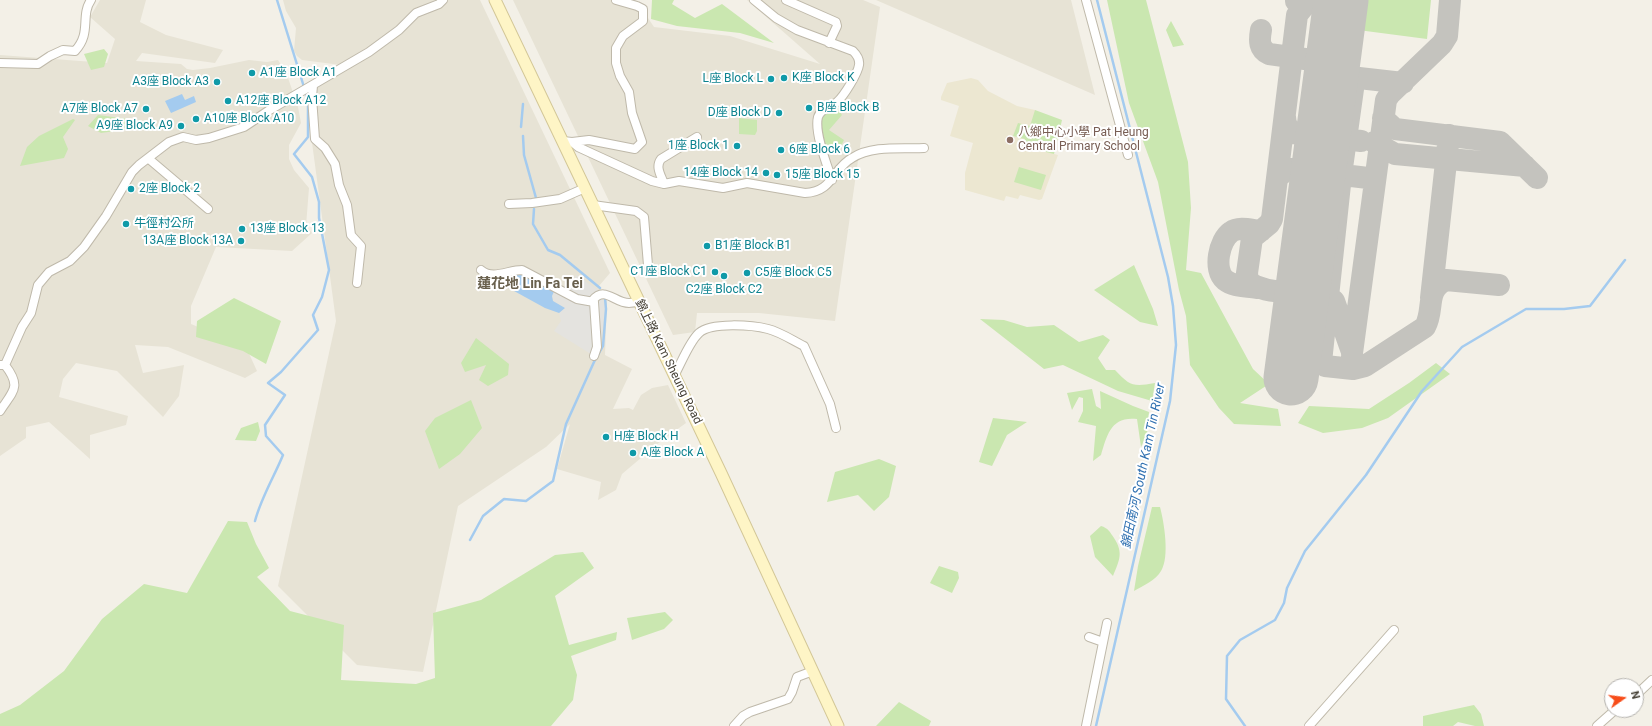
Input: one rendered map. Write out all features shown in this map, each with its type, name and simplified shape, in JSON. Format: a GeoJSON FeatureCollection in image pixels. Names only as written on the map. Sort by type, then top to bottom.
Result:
{"type":"FeatureCollection","features":[{"type":"Feature","properties":{"kind":"main road","name":"錦上路 Kam Sheung Road"},"geometry":{"type":"LineString","coordinates":[[495,0],[567,142],[585,188],[838,726]]}},
{"type":"Feature","properties":{"kind":"street"},"geometry":{"type":"LineString","coordinates":[[0,63],[38,64],[63,50],[75,52],[82,44],[86,27],[87,6],[91,0]]}},
{"type":"Feature","properties":{"kind":"street"},"geometry":{"type":"LineString","coordinates":[[0,411],[16,386],[15,380],[3,365],[22,327],[31,313],[38,285],[49,272],[70,261],[84,248],[106,216],[132,172],[169,142],[183,137],[196,140],[209,138],[244,127],[369,52],[399,30],[416,13],[439,4],[443,0]]}},
{"type":"Feature","properties":{"kind":"street"},"geometry":{"type":"LineString","coordinates":[[567,142],[589,140],[636,148],[642,142],[632,113],[629,92],[620,76],[616,63],[616,48],[623,36],[643,21],[644,13],[643,9],[637,6],[616,0]]}},
{"type":"Feature","properties":{"kind":"street"},"geometry":{"type":"LineString","coordinates":[[754,0],[776,18],[798,30],[853,51],[857,55],[859,62],[857,72],[843,95],[837,102],[820,113],[818,118],[818,130],[832,180]]}},
{"type":"Feature","properties":{"kind":"street"},"geometry":{"type":"LineString","coordinates":[[786,0],[836,22],[837,26],[829,43]]}},
{"type":"Feature","properties":{"kind":"street"},"geometry":{"type":"LineString","coordinates":[[1086,0],[1128,155]]}},
{"type":"Feature","properties":{"kind":"street"},"geometry":{"type":"LineString","coordinates":[[308,88],[312,97],[315,139],[325,148],[335,164],[339,185],[347,206],[351,235],[361,246],[357,282]]}},
{"type":"Feature","properties":{"kind":"street"},"geometry":{"type":"LineString","coordinates":[[664,184],[658,168],[658,163],[661,159],[697,137]]}},
{"type":"Feature","properties":{"kind":"street"},"geometry":{"type":"LineString","coordinates":[[567,142],[652,181],[664,184],[679,181],[723,188],[747,183],[805,193],[814,193],[822,189],[852,157],[866,152],[924,148]]}},
{"type":"Feature","properties":{"kind":"street"},"geometry":{"type":"LineString","coordinates":[[148,159],[208,208]]}},
{"type":"Feature","properties":{"kind":"street"},"geometry":{"type":"LineString","coordinates":[[510,204],[532,204],[560,199],[585,188]]}},
{"type":"Feature","properties":{"kind":"street"},"geometry":{"type":"LineString","coordinates":[[593,205],[636,211],[644,217],[648,265]]}},
{"type":"Feature","properties":{"kind":"street"},"geometry":{"type":"LineString","coordinates":[[481,270],[488,274],[522,270],[577,299],[592,301],[596,305],[597,347],[594,356]]}},
{"type":"Feature","properties":{"kind":"street"},"geometry":{"type":"LineString","coordinates":[[592,301],[596,295],[603,294],[627,303],[638,301]]}},
{"type":"Feature","properties":{"kind":"street"},"geometry":{"type":"LineString","coordinates":[[674,376],[699,333],[707,328],[716,326],[747,326],[768,329],[804,346],[830,404],[836,428]]}},
{"type":"Feature","properties":{"kind":"street"},"geometry":{"type":"LineString","coordinates":[[1086,726],[1107,623]]}},
{"type":"Feature","properties":{"kind":"street"},"geometry":{"type":"LineString","coordinates":[[1309,726],[1394,630]]}},
{"type":"Feature","properties":{"kind":"street"},"geometry":{"type":"LineString","coordinates":[[1089,637],[1103,642]]}},
{"type":"Feature","properties":{"kind":"street"},"geometry":{"type":"LineString","coordinates":[[734,726],[743,716],[750,712],[788,699],[797,677],[813,671]]}},
{"type":"Feature","properties":{"kind":"street"},"geometry":{"type":"LineString","coordinates":[[1644,688],[1652,680]]}},
{"type":"Feature","properties":{"kind":"street"},"geometry":{"type":"LineString","coordinates":[[1597,726],[1606,718]]}},
{"type":"Feature","properties":{"kind":"shaded area"},"geometry":{"type":"Polygon","coordinates":[[[100,0],[146,0],[140,22],[166,35],[223,50],[215,63],[142,53],[136,61],[181,64],[187,69],[193,70],[249,60],[267,62],[278,60],[287,75],[298,107],[301,123],[289,145],[289,159],[294,170],[309,188],[306,226],[312,233],[292,251],[216,247],[191,306],[191,324],[246,347],[257,371],[245,378],[168,347],[135,345],[143,373],[184,365],[179,396],[163,417],[117,371],[76,363],[63,379],[59,397],[128,416],[126,425],[90,435],[90,459],[49,422],[26,427],[26,438],[0,456],[0,55],[107,63],[115,39],[90,17],[100,0]]]}},
{"type":"Feature","properties":{"kind":"shaded area"},"geometry":{"type":"Polygon","coordinates":[[[283,0],[480,0],[610,273],[599,286],[607,299],[605,355],[632,369],[613,409],[629,408],[633,410],[641,395],[652,388],[668,385],[686,423],[661,441],[622,474],[616,490],[598,500],[601,482],[557,469],[570,424],[546,447],[458,506],[423,672],[357,665],[278,586],[336,321],[306,98],[341,65],[302,60],[297,56],[294,51],[296,28],[286,11],[283,0]]]}},
{"type":"Feature","properties":{"kind":"shaded area"},"geometry":{"type":"Polygon","coordinates":[[[513,0],[636,0],[654,27],[730,36],[820,64],[747,0],[863,0],[880,7],[835,321],[759,313],[697,313],[695,332],[673,335],[513,0]]]}},
{"type":"Feature","properties":{"kind":"shaded area"},"geometry":{"type":"Polygon","coordinates":[[[876,0],[1071,0],[1095,95],[876,0]]]}},
{"type":"Feature","properties":{"kind":"shaded area","name":"八鄉中心小學 Pat Heung Central Primary School"},"geometry":{"type":"Polygon","coordinates":[[[971,78],[978,80],[988,91],[1017,106],[1035,110],[1054,154],[1058,155],[1042,199],[1039,200],[1020,195],[1018,199],[1006,196],[1004,201],[965,190],[965,173],[973,143],[950,136],[959,106],[941,100],[941,97],[947,83],[971,78]]]}},
{"type":"Feature","properties":{"kind":"shaded area"},"geometry":{"type":"Polygon","coordinates":[[[576,275],[598,290],[604,298],[605,309],[601,341],[594,356],[554,331],[561,321],[559,313],[564,308],[553,301],[552,296],[557,286],[569,289],[576,275]]]}},
{"type":"Feature","properties":{"kind":"green space"},"geometry":{"type":"Polygon","coordinates":[[[652,0],[674,0],[672,4],[695,18],[722,4],[774,43],[740,33],[677,26],[651,19],[652,0]]]}},
{"type":"Feature","properties":{"kind":"green space"},"geometry":{"type":"Polygon","coordinates":[[[1107,0],[1146,0],[1188,162],[1191,208],[1186,270],[1201,273],[1253,369],[1269,384],[1240,403],[1278,409],[1281,426],[1234,424],[1219,408],[1190,365],[1186,316],[1179,290],[1158,182],[1129,103],[1107,0]]]}},
{"type":"Feature","properties":{"kind":"green space"},"geometry":{"type":"Polygon","coordinates":[[[1362,0],[1431,0],[1427,39],[1358,30],[1362,0]]]}},
{"type":"Feature","properties":{"kind":"green space"},"geometry":{"type":"Polygon","coordinates":[[[1171,21],[1184,45],[1173,47],[1166,30],[1171,21]]]}},
{"type":"Feature","properties":{"kind":"green space"},"geometry":{"type":"Polygon","coordinates":[[[104,49],[108,54],[104,67],[91,70],[84,54],[104,49]]]}},
{"type":"Feature","properties":{"kind":"green space"},"geometry":{"type":"Polygon","coordinates":[[[837,108],[842,115],[829,130],[844,140],[840,148],[822,143],[820,127],[823,113],[837,108]]]}},
{"type":"Feature","properties":{"kind":"green space"},"geometry":{"type":"Polygon","coordinates":[[[1035,110],[1062,120],[1054,154],[1042,151],[1043,148],[1025,143],[1025,139],[1013,136],[1018,123],[1030,126],[1035,110]]]}},
{"type":"Feature","properties":{"kind":"green space"},"geometry":{"type":"Polygon","coordinates":[[[98,115],[128,119],[130,129],[101,133],[88,126],[98,115]]]}},
{"type":"Feature","properties":{"kind":"green space"},"geometry":{"type":"Polygon","coordinates":[[[739,118],[757,120],[757,131],[755,135],[739,134],[739,118]]]}},
{"type":"Feature","properties":{"kind":"green space"},"geometry":{"type":"Polygon","coordinates":[[[73,119],[75,120],[63,137],[68,149],[64,158],[20,166],[27,147],[39,136],[73,119]]]}},
{"type":"Feature","properties":{"kind":"green space"},"geometry":{"type":"Polygon","coordinates":[[[1019,167],[1046,175],[1041,190],[1014,182],[1019,167]]]}},
{"type":"Feature","properties":{"kind":"green space"},"geometry":{"type":"Polygon","coordinates":[[[1134,265],[1153,309],[1158,326],[1140,322],[1094,290],[1134,265]]]}},
{"type":"Feature","properties":{"kind":"green space"},"geometry":{"type":"Polygon","coordinates":[[[234,298],[281,321],[266,364],[243,351],[196,337],[197,321],[234,298]]]}},
{"type":"Feature","properties":{"kind":"green space"},"geometry":{"type":"Polygon","coordinates":[[[980,319],[1004,320],[1027,327],[1054,325],[1079,342],[1103,335],[1110,340],[1098,358],[1106,370],[1115,370],[1124,379],[1132,384],[1142,385],[1155,383],[1152,401],[1118,391],[1063,365],[1044,369],[980,319]]]}},
{"type":"Feature","properties":{"kind":"green space"},"geometry":{"type":"Polygon","coordinates":[[[476,338],[509,364],[508,375],[488,386],[479,380],[486,365],[465,372],[461,363],[476,338]]]}},
{"type":"Feature","properties":{"kind":"green space"},"geometry":{"type":"Polygon","coordinates":[[[1436,363],[1450,374],[1388,418],[1362,428],[1323,433],[1298,423],[1309,406],[1369,409],[1409,383],[1436,363]]]}},
{"type":"Feature","properties":{"kind":"green space"},"geometry":{"type":"Polygon","coordinates":[[[1092,389],[1096,406],[1101,409],[1100,391],[1149,412],[1147,434],[1141,447],[1137,419],[1121,421],[1112,428],[1108,434],[1101,455],[1093,461],[1096,426],[1078,422],[1083,411],[1083,398],[1079,397],[1072,410],[1067,393],[1092,389]]]}},
{"type":"Feature","properties":{"kind":"green space"},"geometry":{"type":"Polygon","coordinates":[[[471,400],[482,428],[460,454],[439,469],[425,431],[435,418],[471,400]]]}},
{"type":"Feature","properties":{"kind":"green space"},"geometry":{"type":"Polygon","coordinates":[[[993,418],[1027,422],[1007,435],[992,466],[979,462],[993,418]]]}},
{"type":"Feature","properties":{"kind":"green space"},"geometry":{"type":"Polygon","coordinates":[[[258,422],[260,431],[256,441],[235,440],[241,428],[258,422]]]}},
{"type":"Feature","properties":{"kind":"green space"},"geometry":{"type":"Polygon","coordinates":[[[879,459],[896,466],[889,497],[874,511],[858,495],[827,502],[835,472],[879,459]]]}},
{"type":"Feature","properties":{"kind":"green space"},"geometry":{"type":"Polygon","coordinates":[[[1152,507],[1160,507],[1162,513],[1166,549],[1164,565],[1156,577],[1134,591],[1138,566],[1152,507]]]}},
{"type":"Feature","properties":{"kind":"green space"},"geometry":{"type":"Polygon","coordinates":[[[228,521],[247,522],[256,544],[269,568],[257,577],[290,611],[344,625],[341,680],[416,684],[435,678],[433,613],[481,600],[555,555],[583,552],[594,568],[555,596],[569,645],[617,632],[616,640],[571,656],[577,675],[573,700],[551,726],[0,726],[0,714],[20,705],[64,671],[102,619],[144,584],[187,593],[228,521]]]}},
{"type":"Feature","properties":{"kind":"green space"},"geometry":{"type":"Polygon","coordinates":[[[1101,526],[1110,532],[1119,548],[1120,557],[1113,576],[1095,557],[1090,536],[1101,526]]]}},
{"type":"Feature","properties":{"kind":"green space"},"geometry":{"type":"Polygon","coordinates":[[[939,566],[958,572],[959,578],[952,593],[930,583],[939,566]]]}},
{"type":"Feature","properties":{"kind":"green space"},"geometry":{"type":"Polygon","coordinates":[[[665,612],[673,620],[664,629],[632,640],[627,618],[665,612]]]}},
{"type":"Feature","properties":{"kind":"green space"},"geometry":{"type":"Polygon","coordinates":[[[899,702],[931,721],[929,726],[876,726],[899,702]]]}},
{"type":"Feature","properties":{"kind":"green space"},"geometry":{"type":"Polygon","coordinates":[[[1474,705],[1481,714],[1484,726],[1475,726],[1458,722],[1453,726],[1423,726],[1423,716],[1474,705]]]}},
{"type":"Feature","properties":{"kind":"water"},"geometry":{"type":"Polygon","coordinates":[[[182,94],[185,100],[194,96],[196,102],[171,113],[165,101],[182,94]]]}},
{"type":"Feature","properties":{"kind":"water"},"geometry":{"type":"Polygon","coordinates":[[[519,272],[555,289],[552,296],[553,301],[565,308],[559,313],[545,308],[505,286],[510,273],[519,272]]]}},
{"type":"Feature","properties":{"kind":"waterway"},"geometry":{"type":"LineString","coordinates":[[255,521],[264,496],[283,455],[266,436],[265,425],[285,395],[268,383],[281,372],[318,330],[313,315],[322,297],[329,270],[319,218],[319,202],[312,177],[294,154],[308,137],[308,100],[277,0]]}},
{"type":"Feature","properties":{"kind":"waterway","name":"錦田南河 South Kam Tin River"},"geometry":{"type":"LineString","coordinates":[[1096,726],[1170,401],[1176,345],[1173,306],[1168,277],[1097,0]]}},
{"type":"Feature","properties":{"kind":"waterway"},"geometry":{"type":"LineString","coordinates":[[521,127],[523,104]]}},
{"type":"Feature","properties":{"kind":"waterway"},"geometry":{"type":"LineString","coordinates":[[523,136],[524,155],[536,198]]}},
{"type":"Feature","properties":{"kind":"waterway"},"geometry":{"type":"LineString","coordinates":[[534,209],[533,224],[548,250],[560,255],[600,288]]}},
{"type":"Feature","properties":{"kind":"waterway"},"geometry":{"type":"LineString","coordinates":[[1245,726],[1226,699],[1227,656],[1240,640],[1275,620],[1284,603],[1287,588],[1305,551],[1366,475],[1422,391],[1462,347],[1526,309],[1564,309],[1590,306],[1625,260]]}},
{"type":"Feature","properties":{"kind":"waterway"},"geometry":{"type":"LineString","coordinates":[[470,540],[483,516],[504,499],[526,501],[553,481],[566,424],[594,362],[603,346],[606,309],[605,298]]}},
{"type":"Feature","properties":{"kind":"taxiway"},"geometry":{"type":"LineString","coordinates":[[1450,0],[1447,36],[1442,44],[1390,94],[1386,100],[1352,353],[1353,369],[1365,366],[1425,327],[1428,320],[1432,295],[1439,284],[1446,280],[1499,285]]}},
{"type":"Feature","properties":{"kind":"taxiway"},"geometry":{"type":"LineString","coordinates":[[1296,1],[1340,7]]}},
{"type":"Feature","properties":{"kind":"taxiway"},"geometry":{"type":"LineString","coordinates":[[1309,3],[1305,5],[1297,15],[1272,219],[1269,224],[1252,238],[1247,273],[1248,282],[1263,289],[1274,291],[1292,292],[1303,289],[1312,289],[1327,295],[1334,301],[1351,349]]}},
{"type":"Feature","properties":{"kind":"taxiway"},"geometry":{"type":"LineString","coordinates":[[1261,30],[1260,44],[1263,50],[1269,54],[1305,59]]}},
{"type":"Feature","properties":{"kind":"taxiway"},"geometry":{"type":"LineString","coordinates":[[1353,369],[1325,366],[1321,362],[1341,175],[1354,82],[1359,78],[1403,83]]}},
{"type":"Feature","properties":{"kind":"taxiway"},"geometry":{"type":"LineString","coordinates":[[1285,117],[1286,125],[1293,133],[1361,141]]}},
{"type":"Feature","properties":{"kind":"taxiway"},"geometry":{"type":"LineString","coordinates":[[1383,118],[1395,129],[1500,142],[1537,178]]}},
{"type":"Feature","properties":{"kind":"taxiway"},"geometry":{"type":"LineString","coordinates":[[1431,298],[1449,135]]}},
{"type":"Feature","properties":{"kind":"taxiway"},"geometry":{"type":"LineString","coordinates":[[1374,142],[1395,154],[1525,166]]}},
{"type":"Feature","properties":{"kind":"taxiway"},"geometry":{"type":"LineString","coordinates":[[1277,178],[1286,170],[1293,169],[1368,178],[1375,176]]}},
{"type":"Feature","properties":{"kind":"taxiway"},"geometry":{"type":"LineString","coordinates":[[1257,288],[1236,285],[1225,280],[1221,275],[1218,263],[1223,241],[1231,232],[1238,229],[1261,231]]}},
{"type":"Feature","properties":{"kind":"taxiway"},"geometry":{"type":"LineString","coordinates":[[1311,229],[1327,277]]}},
{"type":"Feature","properties":{"kind":"runway"},"geometry":{"type":"LineString","coordinates":[[1291,378],[1341,0]]}},
{"type":"Feature","properties":{"kind":"place","name":"A1座 Block A1"},"geometry":{"type":"Point","coordinates":[252,73]}},
{"type":"Feature","properties":{"kind":"place","name":"K座 Block K"},"geometry":{"type":"Point","coordinates":[784,78]}},
{"type":"Feature","properties":{"kind":"place","name":"L座 Block L"},"geometry":{"type":"Point","coordinates":[771,79]}},
{"type":"Feature","properties":{"kind":"place","name":"A3座 Block A3"},"geometry":{"type":"Point","coordinates":[217,82]}},
{"type":"Feature","properties":{"kind":"place","name":"A12座 Block A12"},"geometry":{"type":"Point","coordinates":[228,101]}},
{"type":"Feature","properties":{"kind":"place","name":"B座 Block B"},"geometry":{"type":"Point","coordinates":[809,108]}},
{"type":"Feature","properties":{"kind":"place","name":"A7座 Block A7"},"geometry":{"type":"Point","coordinates":[146,109]}},
{"type":"Feature","properties":{"kind":"place","name":"D座 Block D"},"geometry":{"type":"Point","coordinates":[779,113]}},
{"type":"Feature","properties":{"kind":"place","name":"A10座 Block A10"},"geometry":{"type":"Point","coordinates":[196,119]}},
{"type":"Feature","properties":{"kind":"place","name":"A9座 Block A9"},"geometry":{"type":"Point","coordinates":[181,126]}},
{"type":"Feature","properties":{"kind":"place","name":"八鄉中心小學 Pat Heung Central Primary School"},"geometry":{"type":"Point","coordinates":[1010,140]}},
{"type":"Feature","properties":{"kind":"place","name":"1座 Block 1"},"geometry":{"type":"Point","coordinates":[737,146]}},
{"type":"Feature","properties":{"kind":"place","name":"6座 Block 6"},"geometry":{"type":"Point","coordinates":[781,150]}},
{"type":"Feature","properties":{"kind":"place","name":"14座 Block 14"},"geometry":{"type":"Point","coordinates":[766,173]}},
{"type":"Feature","properties":{"kind":"place","name":"15座 Block 15"},"geometry":{"type":"Point","coordinates":[777,175]}},
{"type":"Feature","properties":{"kind":"place","name":"2座 Block 2"},"geometry":{"type":"Point","coordinates":[131,189]}},
{"type":"Feature","properties":{"kind":"place","name":"牛徑村公所"},"geometry":{"type":"Point","coordinates":[126,224]}},
{"type":"Feature","properties":{"kind":"place","name":"13座 Block 13"},"geometry":{"type":"Point","coordinates":[242,229]}},
{"type":"Feature","properties":{"kind":"place","name":"13A座 Block 13A"},"geometry":{"type":"Point","coordinates":[241,241]}},
{"type":"Feature","properties":{"kind":"place","name":"B1座 Block B1"},"geometry":{"type":"Point","coordinates":[707,246]}},
{"type":"Feature","properties":{"kind":"place","name":"C1座 Block C1"},"geometry":{"type":"Point","coordinates":[715,272]}},
{"type":"Feature","properties":{"kind":"place","name":"C5座 Block C5"},"geometry":{"type":"Point","coordinates":[747,273]}},
{"type":"Feature","properties":{"kind":"place","name":"C2座 Block C2"},"geometry":{"type":"Point","coordinates":[724,276]}},
{"type":"Feature","properties":{"kind":"place","name":"H座 Block H"},"geometry":{"type":"Point","coordinates":[606,437]}},
{"type":"Feature","properties":{"kind":"place","name":"A座 Block A"},"geometry":{"type":"Point","coordinates":[633,453]}},
{"type":"Feature","properties":{"kind":"district","name":"蓮花地 Lin Fa Tei"},"geometry":{"type":"Point","coordinates":[530,284]}}]}
